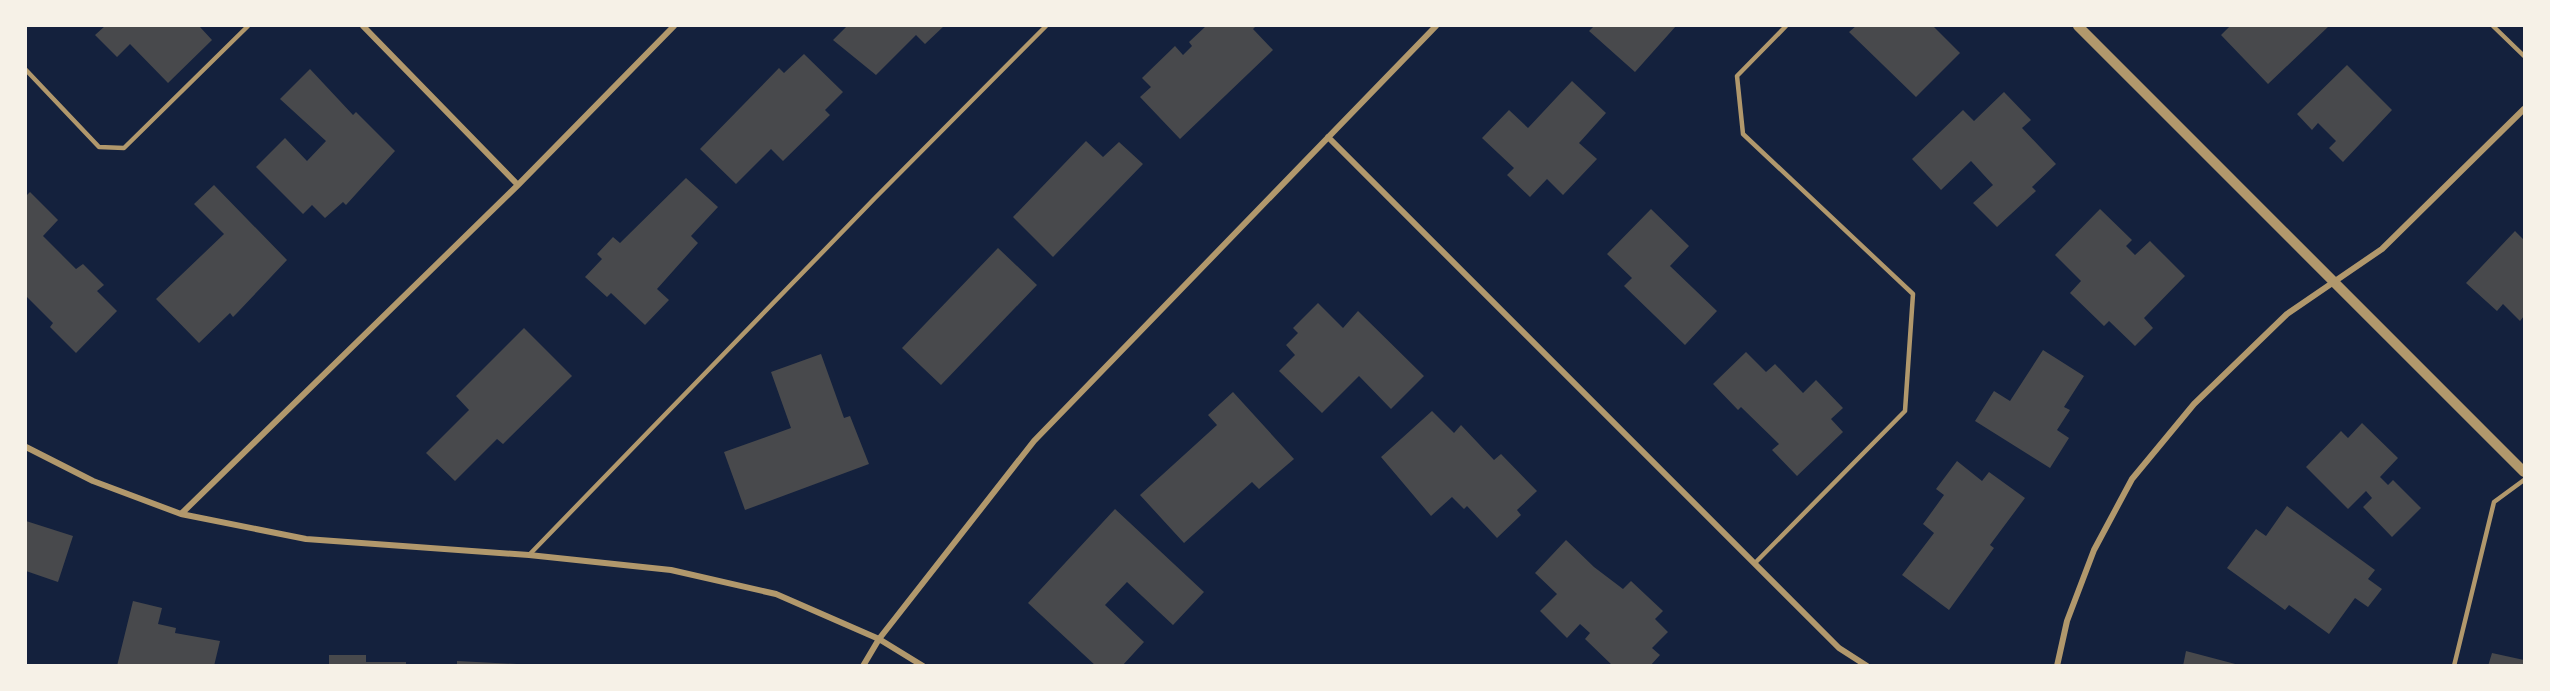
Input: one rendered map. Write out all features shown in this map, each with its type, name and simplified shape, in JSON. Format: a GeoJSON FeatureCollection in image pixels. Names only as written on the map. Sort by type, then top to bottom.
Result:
{"type":"FeatureCollection","features":[{"type":"Feature","properties":{"kind":"street"},"geometry":{"type":"LineString","coordinates":[[363,26],[518,185]]}},
{"type":"Feature","properties":{"kind":"street"},"geometry":{"type":"LineString","coordinates":[[181,514],[518,185],[674,26]]}},
{"type":"Feature","properties":{"kind":"street"},"geometry":{"type":"LineString","coordinates":[[862,666],[879,639],[1034,441],[1436,26]]}},
{"type":"Feature","properties":{"kind":"street"},"geometry":{"type":"LineString","coordinates":[[2078,26],[2524,472]]}},
{"type":"Feature","properties":{"kind":"street"},"geometry":{"type":"LineString","coordinates":[[2057,666],[2067,621],[2094,550],[2132,479],[2194,404],[2287,314],[2382,249],[2524,109]]}},
{"type":"Feature","properties":{"kind":"street"},"geometry":{"type":"LineString","coordinates":[[1328,137],[1839,648],[1867,666]]}},
{"type":"Feature","properties":{"kind":"street"},"geometry":{"type":"LineString","coordinates":[[26,447],[93,481],[181,514],[306,540],[528,555],[671,570],[776,594],[879,639],[923,666]]}},
{"type":"Feature","properties":{"kind":"lane"},"geometry":{"type":"LineString","coordinates":[[26,70],[99,147],[124,148],[248,26]]}},
{"type":"Feature","properties":{"kind":"lane"},"geometry":{"type":"LineString","coordinates":[[528,555],[875,198],[1046,26]]}},
{"type":"Feature","properties":{"kind":"lane"},"geometry":{"type":"LineString","coordinates":[[1755,563],[1905,411],[1913,294],[1743,134],[1737,76],[1786,26]]}},
{"type":"Feature","properties":{"kind":"lane"},"geometry":{"type":"LineString","coordinates":[[2493,26],[2524,56]]}},
{"type":"Feature","properties":{"kind":"lane"},"geometry":{"type":"LineString","coordinates":[[2454,666],[2494,502],[2524,480]]}},
{"type":"Feature","properties":{"kind":"building"},"geometry":{"type":"Polygon","coordinates":[[[105,26],[201,26],[212,40],[168,83],[130,44],[117,57],[95,35],[105,26]]]}},
{"type":"Feature","properties":{"kind":"building"},"geometry":{"type":"Polygon","coordinates":[[[847,26],[944,26],[925,44],[916,35],[876,75],[833,40],[847,26]]]}},
{"type":"Feature","properties":{"kind":"building"},"geometry":{"type":"Polygon","coordinates":[[[1206,26],[1256,26],[1253,29],[1273,50],[1180,139],[1140,97],[1151,87],[1142,78],[1175,46],[1183,55],[1192,46],[1189,42],[1206,26]]]}},
{"type":"Feature","properties":{"kind":"building"},"geometry":{"type":"Polygon","coordinates":[[[1594,26],[1676,26],[1635,72],[1589,31],[1594,26]]]}},
{"type":"Feature","properties":{"kind":"building"},"geometry":{"type":"Polygon","coordinates":[[[1856,26],[1933,26],[1960,53],[1916,97],[1849,32],[1856,26]]]}},
{"type":"Feature","properties":{"kind":"building"},"geometry":{"type":"Polygon","coordinates":[[[2230,26],[2329,26],[2268,84],[2221,35],[2230,26]]]}},
{"type":"Feature","properties":{"kind":"building"},"geometry":{"type":"Polygon","coordinates":[[[804,54],[843,92],[825,110],[830,115],[783,161],[771,149],[736,184],[700,149],[779,68],[784,73],[804,54]]]}},
{"type":"Feature","properties":{"kind":"building"},"geometry":{"type":"Polygon","coordinates":[[[2347,65],[2392,110],[2343,162],[2329,148],[2336,141],[2318,123],[2312,130],[2297,114],[2347,65]]]}},
{"type":"Feature","properties":{"kind":"building"},"geometry":{"type":"Polygon","coordinates":[[[310,69],[353,115],[356,112],[395,151],[346,205],[343,202],[325,218],[312,205],[303,214],[256,167],[285,138],[307,161],[326,141],[280,99],[310,69]]]}},
{"type":"Feature","properties":{"kind":"building"},"geometry":{"type":"Polygon","coordinates":[[[1572,81],[1606,113],[1579,143],[1597,159],[1563,195],[1547,179],[1530,197],[1507,175],[1514,168],[1482,138],[1509,110],[1528,128],[1572,81]]]}},
{"type":"Feature","properties":{"kind":"building"},"geometry":{"type":"Polygon","coordinates":[[[2004,92],[2031,120],[2022,128],[2056,164],[2032,187],[2036,191],[1997,227],[1973,203],[1993,185],[1971,161],[1941,190],[1912,159],[1963,110],[1974,121],[2004,92]]]}},
{"type":"Feature","properties":{"kind":"building"},"geometry":{"type":"Polygon","coordinates":[[[1086,141],[1103,157],[1119,142],[1143,164],[1053,257],[1013,217],[1086,141]]]}},
{"type":"Feature","properties":{"kind":"building"},"geometry":{"type":"Polygon","coordinates":[[[686,178],[718,207],[691,236],[698,243],[657,289],[669,300],[645,325],[611,293],[607,297],[585,277],[602,259],[597,254],[613,237],[620,243],[686,178]]]}},
{"type":"Feature","properties":{"kind":"building"},"geometry":{"type":"Polygon","coordinates":[[[214,185],[287,260],[233,317],[230,313],[199,343],[156,299],[224,234],[194,204],[214,185]]]}},
{"type":"Feature","properties":{"kind":"building"},"geometry":{"type":"Polygon","coordinates":[[[30,192],[58,220],[43,236],[76,269],[83,264],[104,285],[97,291],[117,311],[76,353],[50,327],[53,323],[26,296],[26,196],[30,192]]]}},
{"type":"Feature","properties":{"kind":"building"},"geometry":{"type":"Polygon","coordinates":[[[1651,209],[1689,246],[1670,266],[1717,311],[1685,345],[1624,286],[1632,278],[1607,254],[1651,209]]]}},
{"type":"Feature","properties":{"kind":"building"},"geometry":{"type":"Polygon","coordinates":[[[2100,209],[2132,240],[2126,246],[2135,255],[2150,241],[2185,276],[2144,318],[2153,328],[2135,346],[2109,321],[2104,326],[2070,293],[2081,281],[2055,255],[2100,209]]]}},
{"type":"Feature","properties":{"kind":"building"},"geometry":{"type":"Polygon","coordinates":[[[2515,231],[2524,240],[2524,316],[2520,321],[2503,304],[2497,311],[2466,283],[2515,231]]]}},
{"type":"Feature","properties":{"kind":"building"},"geometry":{"type":"Polygon","coordinates":[[[998,248],[1037,285],[941,385],[902,348],[998,248]]]}},
{"type":"Feature","properties":{"kind":"building"},"geometry":{"type":"Polygon","coordinates":[[[1318,303],[1343,328],[1358,311],[1424,376],[1391,409],[1359,376],[1322,413],[1279,371],[1295,355],[1286,345],[1298,333],[1293,328],[1318,303]]]}},
{"type":"Feature","properties":{"kind":"building"},"geometry":{"type":"Polygon","coordinates":[[[524,328],[572,376],[503,444],[497,439],[455,481],[426,453],[469,410],[456,396],[524,328]]]}},
{"type":"Feature","properties":{"kind":"building"},"geometry":{"type":"Polygon","coordinates":[[[2043,350],[2084,376],[2064,407],[2070,410],[2057,430],[2069,438],[2050,468],[1975,421],[1994,391],[2010,401],[2043,350]]]}},
{"type":"Feature","properties":{"kind":"building"},"geometry":{"type":"Polygon","coordinates":[[[1746,352],[1766,372],[1775,364],[1803,393],[1816,380],[1843,408],[1831,419],[1843,432],[1797,476],[1772,450],[1779,444],[1741,407],[1738,410],[1713,384],[1746,352]]]}},
{"type":"Feature","properties":{"kind":"building"},"geometry":{"type":"Polygon","coordinates":[[[821,354],[844,418],[850,416],[869,464],[745,510],[724,452],[791,428],[771,372],[821,354]]]}},
{"type":"Feature","properties":{"kind":"building"},"geometry":{"type":"Polygon","coordinates":[[[1233,392],[1294,459],[1259,489],[1252,482],[1184,543],[1140,495],[1217,425],[1208,415],[1233,392]]]}},
{"type":"Feature","properties":{"kind":"building"},"geometry":{"type":"Polygon","coordinates":[[[1432,411],[1454,433],[1461,425],[1494,460],[1501,454],[1537,491],[1517,510],[1521,515],[1497,538],[1467,506],[1464,509],[1452,497],[1431,516],[1381,457],[1432,411]]]}},
{"type":"Feature","properties":{"kind":"building"},"geometry":{"type":"Polygon","coordinates":[[[2362,423],[2398,458],[2380,477],[2388,485],[2393,480],[2421,508],[2392,537],[2363,507],[2372,498],[2366,491],[2348,509],[2306,467],[2341,431],[2348,438],[2362,423]]]}},
{"type":"Feature","properties":{"kind":"building"},"geometry":{"type":"Polygon","coordinates":[[[1957,461],[1982,481],[1989,472],[2025,498],[1990,545],[1994,548],[1949,610],[1902,575],[1934,533],[1923,524],[1944,495],[1936,489],[1957,461]]]}},
{"type":"Feature","properties":{"kind":"building"},"geometry":{"type":"Polygon","coordinates":[[[2287,506],[2375,570],[2368,579],[2382,589],[2368,607],[2355,598],[2329,634],[2289,605],[2285,610],[2227,568],[2256,529],[2266,536],[2287,506]]]}},
{"type":"Feature","properties":{"kind":"building"},"geometry":{"type":"Polygon","coordinates":[[[1115,509],[1204,592],[1173,625],[1127,582],[1105,605],[1144,642],[1122,666],[1096,666],[1028,603],[1115,509]]]}},
{"type":"Feature","properties":{"kind":"building"},"geometry":{"type":"Polygon","coordinates":[[[26,521],[73,536],[58,582],[26,571],[26,521]]]}},
{"type":"Feature","properties":{"kind":"building"},"geometry":{"type":"Polygon","coordinates":[[[1566,540],[1594,567],[1623,589],[1631,581],[1663,611],[1655,619],[1668,632],[1652,648],[1660,655],[1650,666],[1613,666],[1585,639],[1590,633],[1580,624],[1567,638],[1540,611],[1557,594],[1535,573],[1566,540]]]}},
{"type":"Feature","properties":{"kind":"building"},"geometry":{"type":"Polygon","coordinates":[[[133,601],[162,608],[158,624],[176,628],[175,633],[220,641],[214,666],[117,666],[133,601]]]}},
{"type":"Feature","properties":{"kind":"building"},"geometry":{"type":"Polygon","coordinates":[[[2186,651],[2239,665],[2239,666],[2183,666],[2186,651]]]}},
{"type":"Feature","properties":{"kind":"building"},"geometry":{"type":"Polygon","coordinates":[[[2492,653],[2524,660],[2524,666],[2488,666],[2492,653]]]}},
{"type":"Feature","properties":{"kind":"building"},"geometry":{"type":"Polygon","coordinates":[[[329,655],[366,655],[366,662],[406,662],[406,666],[329,666],[329,655]]]}},
{"type":"Feature","properties":{"kind":"building"},"geometry":{"type":"Polygon","coordinates":[[[457,661],[517,664],[516,666],[457,666],[457,661]]]}}]}
